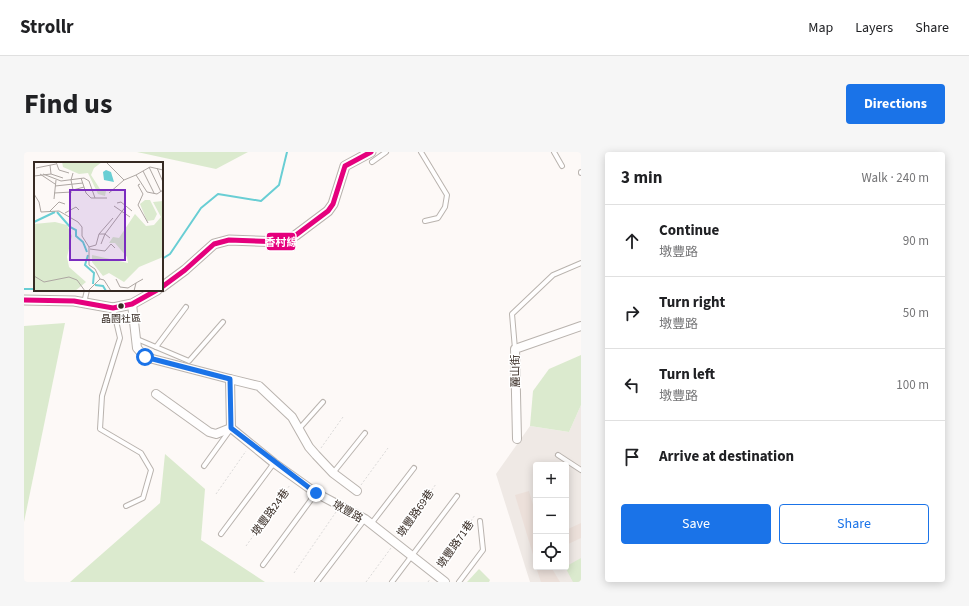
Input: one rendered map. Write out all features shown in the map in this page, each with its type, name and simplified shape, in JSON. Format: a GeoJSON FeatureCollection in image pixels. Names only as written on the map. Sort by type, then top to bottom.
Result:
{"type":"FeatureCollection","features":[{"type":"Feature","properties":{"kind":"street"},"geometry":{"type":"LineString","coordinates":[[163,286],[219,242],[229,240],[284,242],[296,235],[328,211],[332,204],[345,166],[371,152]]}},
{"type":"Feature","properties":{"kind":"street"},"geometry":{"type":"LineString","coordinates":[[24,300],[74,301],[113,308],[132,304],[155,291]]}},
{"type":"Feature","properties":{"kind":"street","name":"墩豐路"},"geometry":{"type":"LineString","coordinates":[[132,304],[137,348],[145,357],[259,386],[292,417],[309,447],[316,455],[333,473],[357,491]]}},
{"type":"Feature","properties":{"kind":"street","name":"麗山街"},"geometry":{"type":"LineString","coordinates":[[517,439],[515,349],[581,326]]}},
{"type":"Feature","properties":{"kind":"street"},"geometry":{"type":"LineString","coordinates":[[156,394],[209,432],[216,434],[231,428],[230,379]]}},
{"type":"Feature","properties":{"kind":"street","name":"墩豐路"},"geometry":{"type":"LineString","coordinates":[[231,428],[274,463],[316,493],[368,522],[445,582]]}},
{"type":"Feature","properties":{"kind":"lane"},"geometry":{"type":"LineString","coordinates":[[372,162],[386,152]]}},
{"type":"Feature","properties":{"kind":"lane"},"geometry":{"type":"LineString","coordinates":[[421,152],[447,194],[445,207],[438,218],[425,221]]}},
{"type":"Feature","properties":{"kind":"lane"},"geometry":{"type":"LineString","coordinates":[[554,152],[562,166]]}},
{"type":"Feature","properties":{"kind":"lane"},"geometry":{"type":"LineString","coordinates":[[515,349],[512,314],[553,275],[581,263]]}},
{"type":"Feature","properties":{"kind":"lane"},"geometry":{"type":"LineString","coordinates":[[84,303],[87,291]]}},
{"type":"Feature","properties":{"kind":"lane"},"geometry":{"type":"LineString","coordinates":[[156,347],[186,306]]}},
{"type":"Feature","properties":{"kind":"lane"},"geometry":{"type":"LineString","coordinates":[[113,308],[120,338],[102,396],[100,429],[141,454],[151,470],[143,498],[126,506]]}},
{"type":"Feature","properties":{"kind":"lane"},"geometry":{"type":"LineString","coordinates":[[137,339],[189,361],[223,322]]}},
{"type":"Feature","properties":{"kind":"lane"},"geometry":{"type":"LineString","coordinates":[[299,430],[323,402]]}},
{"type":"Feature","properties":{"kind":"lane"},"geometry":{"type":"LineString","coordinates":[[204,466],[231,428]]}},
{"type":"Feature","properties":{"kind":"lane"},"geometry":{"type":"LineString","coordinates":[[333,473],[365,433]]}},
{"type":"Feature","properties":{"kind":"lane"},"geometry":{"type":"LineString","coordinates":[[558,455],[581,470]]}},
{"type":"Feature","properties":{"kind":"lane"},"geometry":{"type":"LineString","coordinates":[[221,534],[274,463]]}},
{"type":"Feature","properties":{"kind":"lane"},"geometry":{"type":"LineString","coordinates":[[317,582],[414,468]]}},
{"type":"Feature","properties":{"kind":"lane"},"geometry":{"type":"LineString","coordinates":[[263,566],[316,493]]}},
{"type":"Feature","properties":{"kind":"lane"},"geometry":{"type":"LineString","coordinates":[[392,582],[457,496]]}},
{"type":"Feature","properties":{"kind":"lane"},"geometry":{"type":"LineString","coordinates":[[458,582],[483,550],[480,521]]}},
{"type":"Feature","properties":{"kind":"path"},"geometry":{"type":"LineString","coordinates":[[316,455],[343,417]]}},
{"type":"Feature","properties":{"kind":"path"},"geometry":{"type":"LineString","coordinates":[[216,494],[251,444]]}},
{"type":"Feature","properties":{"kind":"path"},"geometry":{"type":"LineString","coordinates":[[357,491],[388,448]]}},
{"type":"Feature","properties":{"kind":"path","name":"墩豐路24巷"},"geometry":{"type":"LineString","coordinates":[[246,546],[295,478]]}},
{"type":"Feature","properties":{"kind":"path","name":"墩豐路69巷"},"geometry":{"type":"LineString","coordinates":[[366,582],[436,484]]}},
{"type":"Feature","properties":{"kind":"path"},"geometry":{"type":"LineString","coordinates":[[294,573],[340,506]]}},
{"type":"Feature","properties":{"kind":"path","name":"墩豐路71巷"},"geometry":{"type":"LineString","coordinates":[[434,573],[475,515]]}},
{"type":"Feature","properties":{"kind":"shaded area"},"geometry":{"type":"Polygon","coordinates":[[[581,405],[581,582],[530,582],[496,474],[530,426],[569,432],[581,405]]]}},
{"type":"Feature","properties":{"kind":"green space"},"geometry":{"type":"Polygon","coordinates":[[[137,152],[248,152],[216,169],[137,152]]]}},
{"type":"Feature","properties":{"kind":"green space"},"geometry":{"type":"Polygon","coordinates":[[[65,323],[24,522],[24,326],[65,323]]]}},
{"type":"Feature","properties":{"kind":"green space"},"geometry":{"type":"Polygon","coordinates":[[[581,355],[581,405],[569,432],[530,426],[533,391],[549,369],[581,355]]]}},
{"type":"Feature","properties":{"kind":"green space"},"geometry":{"type":"Polygon","coordinates":[[[165,454],[205,489],[201,540],[265,582],[70,582],[160,503],[165,454]]]}},
{"type":"Feature","properties":{"kind":"green space"},"geometry":{"type":"Polygon","coordinates":[[[581,558],[581,582],[573,582],[567,570],[569,570],[569,565],[581,558]]]}},
{"type":"Feature","properties":{"kind":"green space"},"geometry":{"type":"Polygon","coordinates":[[[479,569],[490,580],[489,582],[467,582],[479,569]]]}},
{"type":"Feature","properties":{"kind":"building"},"geometry":{"type":"Polygon","coordinates":[[[529,491],[533,505],[533,554],[515,495],[529,491]]]}},
{"type":"Feature","properties":{"kind":"building"},"geometry":{"type":"Polygon","coordinates":[[[581,523],[581,538],[569,544],[569,529],[581,523]]]}},
{"type":"Feature","properties":{"kind":"building"},"geometry":{"type":"Polygon","coordinates":[[[537,570],[553,570],[560,582],[541,582],[537,570]]]}},
{"type":"Feature","properties":{"kind":"waterway"},"geometry":{"type":"LineString","coordinates":[[163,258],[170,254],[201,208],[218,194],[261,201],[279,185],[287,152]]}},
{"type":"Feature","properties":{"kind":"waterway"},"geometry":{"type":"LineString","coordinates":[[24,289],[34,289]]}},
{"type":"Feature","properties":{"kind":"transit line","name":"香村線"},"geometry":{"type":"LineString","coordinates":[[163,286],[185,270],[214,244],[229,240],[284,242],[296,235],[328,211],[333,204],[345,166],[371,152]]}},
{"type":"Feature","properties":{"kind":"transit line","name":"香村線"},"geometry":{"type":"LineString","coordinates":[[24,300],[74,301],[113,308],[132,304],[155,291]]}},
{"type":"Feature","properties":{"kind":"place","name":"晶園社區"},"geometry":{"type":"Point","coordinates":[121,306]}},
{"type":"Feature","properties":{"kind":"route"},"geometry":{"type":"LineString","coordinates":[[145,357],[159,362],[230,379],[231,428],[274,463],[316,493]]}}]}
